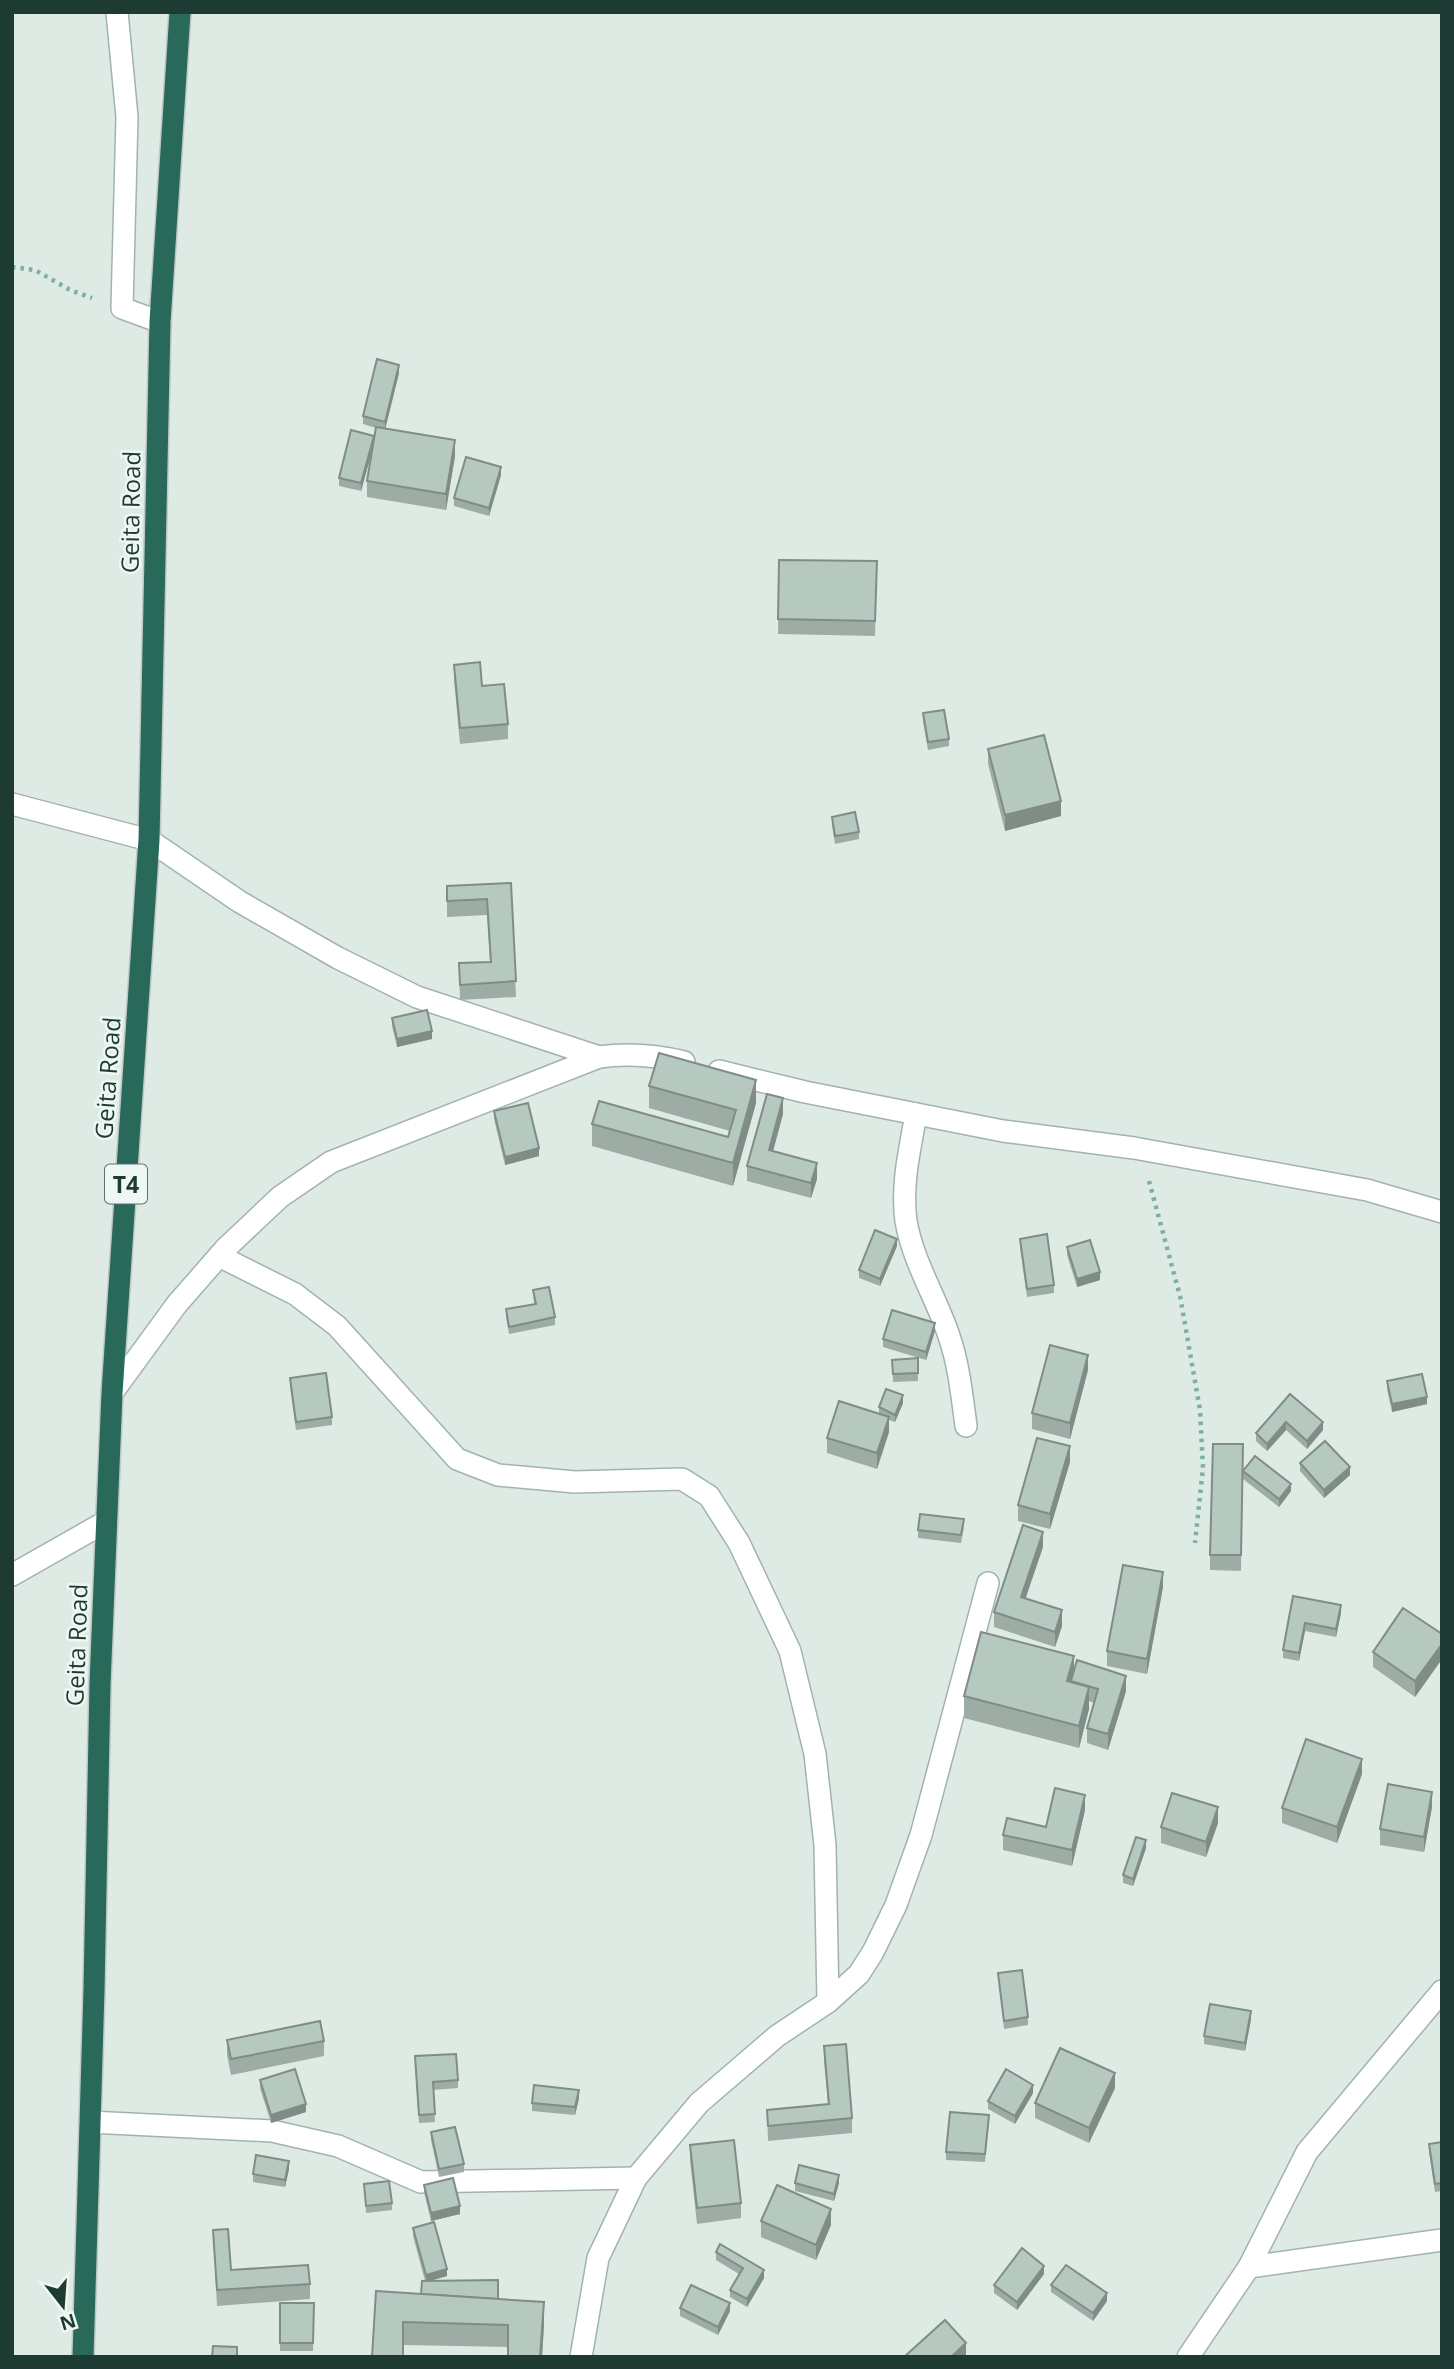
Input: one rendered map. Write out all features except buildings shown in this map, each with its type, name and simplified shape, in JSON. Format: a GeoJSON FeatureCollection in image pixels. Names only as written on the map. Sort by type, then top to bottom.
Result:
{"type":"FeatureCollection","features":[{"type":"Feature","properties":{"kind":"highway","name":"Geita Road"},"geometry":{"type":"LineString","coordinates":[[83,2357],[100,1684],[113,1393],[149,840],[160,322],[180,12]]}},
{"type":"Feature","properties":{"kind":"street"},"geometry":{"type":"LineString","coordinates":[[117,12],[127,117],[122,308],[160,322]]}},
{"type":"Feature","properties":{"kind":"street"},"geometry":{"type":"LineString","coordinates":[[12,804],[149,840],[240,902],[338,958],[406,991],[504,1027],[600,1057]]}},
{"type":"Feature","properties":{"kind":"street"},"geometry":{"type":"LineString","coordinates":[[113,1393],[177,1304],[219,1256],[280,1197],[331,1162],[412,1128],[540,1082],[600,1057],[626,1053],[664,1057],[805,1092],[1003,1131],[1141,1149],[1367,1190],[1442,1212]]}},
{"type":"Feature","properties":{"kind":"street"},"geometry":{"type":"LineString","coordinates":[[916,1114],[905,1179],[906,1220],[917,1260],[949,1336],[959,1375],[966,1426]]}},
{"type":"Feature","properties":{"kind":"street"},"geometry":{"type":"LineString","coordinates":[[219,1256],[295,1294],[337,1326],[457,1459],[498,1475],[575,1482],[682,1479],[709,1496],[739,1543],[790,1651],[812,1741],[825,1845],[828,2002]]}},
{"type":"Feature","properties":{"kind":"street"},"geometry":{"type":"LineString","coordinates":[[12,1575],[107,1521]]}},
{"type":"Feature","properties":{"kind":"street"},"geometry":{"type":"LineString","coordinates":[[581,2357],[598,2258],[636,2178],[699,2104],[777,2036],[828,2002],[859,1974],[873,1952],[896,1905],[921,1835],[988,1583]]}},
{"type":"Feature","properties":{"kind":"street"},"geometry":{"type":"LineString","coordinates":[[1188,2357],[1250,2267],[1307,2152],[1442,1991]]}},
{"type":"Feature","properties":{"kind":"street"},"geometry":{"type":"LineString","coordinates":[[90,2122],[272,2131],[338,2146],[421,2182],[636,2178]]}},
{"type":"Feature","properties":{"kind":"street"},"geometry":{"type":"LineString","coordinates":[[1250,2267],[1442,2240]]}},
{"type":"Feature","properties":{"kind":"path"},"geometry":{"type":"LineString","coordinates":[[12,267],[35,270],[70,290],[122,308]]}},
{"type":"Feature","properties":{"kind":"path"},"geometry":{"type":"LineString","coordinates":[[1141,1149],[1180,1296],[1200,1410],[1203,1468],[1195,1543]]}}]}
